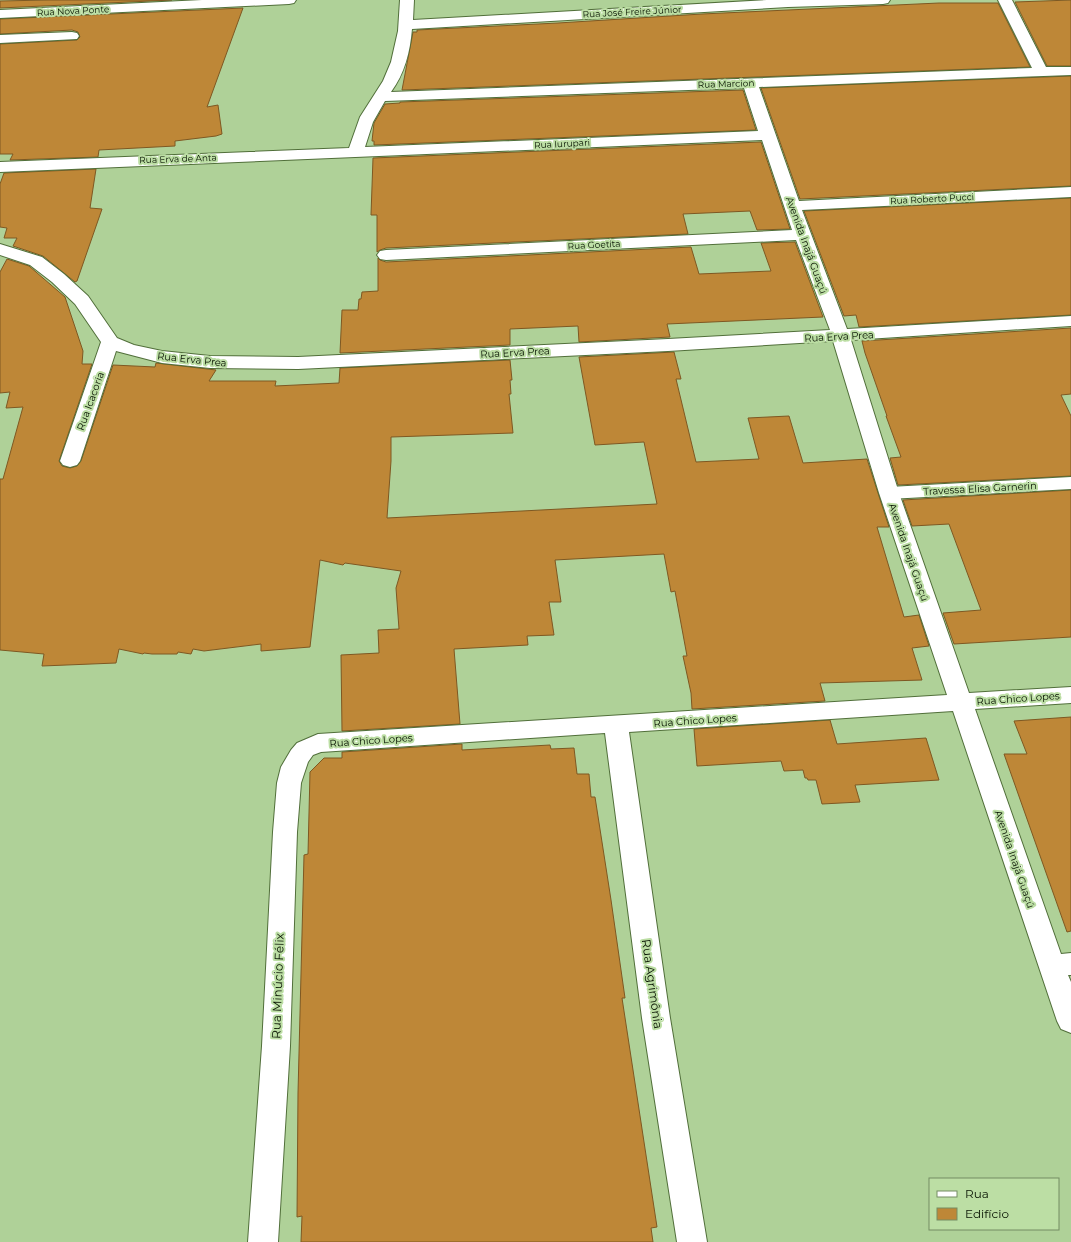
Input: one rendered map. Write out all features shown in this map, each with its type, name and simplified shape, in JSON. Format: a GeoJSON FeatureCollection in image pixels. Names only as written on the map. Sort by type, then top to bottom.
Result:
{"type":"FeatureCollection","features":[{"type":"Feature","properties":{"kind":"street","name":"Rua Nova Ponte"},"geometry":{"type":"LineString","coordinates":[[0,14],[289,0]]}},
{"type":"Feature","properties":{"kind":"street"},"geometry":{"type":"LineString","coordinates":[[355,153],[369,113],[391,82],[396,70],[406,25],[407,0]]}},
{"type":"Feature","properties":{"kind":"street","name":"Rua José Freire Júnior"},"geometry":{"type":"LineString","coordinates":[[406,25],[787,2],[883,0]]}},
{"type":"Feature","properties":{"kind":"street"},"geometry":{"type":"LineString","coordinates":[[1005,0],[1041,72]]}},
{"type":"Feature","properties":{"kind":"street"},"geometry":{"type":"LineString","coordinates":[[0,39],[72,36]]}},
{"type":"Feature","properties":{"kind":"street","name":"Rua Marcion"},"geometry":{"type":"LineString","coordinates":[[380,97],[1071,71]]}},
{"type":"Feature","properties":{"kind":"street","name":"Avenida Inajá Guaçú"},"geometry":{"type":"LineString","coordinates":[[750,83],[802,235],[841,336],[889,493],[960,702],[1061,964],[1071,1021]]}},
{"type":"Feature","properties":{"kind":"street","name":"Rua Iurupari"},"geometry":{"type":"LineString","coordinates":[[355,153],[769,135]]}},
{"type":"Feature","properties":{"kind":"street","name":"Rua Erva de Anta"},"geometry":{"type":"LineString","coordinates":[[0,167],[355,153]]}},
{"type":"Feature","properties":{"kind":"street","name":"Rua Roberto Pucci"},"geometry":{"type":"LineString","coordinates":[[792,206],[1071,192]]}},
{"type":"Feature","properties":{"kind":"street","name":"Rua Goetita"},"geometry":{"type":"LineString","coordinates":[[386,256],[802,235]]}},
{"type":"Feature","properties":{"kind":"street"},"geometry":{"type":"LineString","coordinates":[[0,249],[36,261],[58,278],[82,300],[110,342]]}},
{"type":"Feature","properties":{"kind":"street","name":"Rua Erva Prea"},"geometry":{"type":"LineString","coordinates":[[110,342],[128,349],[168,358],[210,362],[298,363],[841,336],[1071,322]]}},
{"type":"Feature","properties":{"kind":"street","name":"Rua Icacoria"},"geometry":{"type":"LineString","coordinates":[[70,460],[110,342]]}},
{"type":"Feature","properties":{"kind":"street","name":"Rua Chico Lopes"},"geometry":{"type":"LineString","coordinates":[[318,743],[1071,695]]}},
{"type":"Feature","properties":{"kind":"street","name":"Rua Agrimônia"},"geometry":{"type":"LineString","coordinates":[[616,725],[656,1018],[692,1242]]}},
{"type":"Feature","properties":{"kind":"street","name":"Rua Minúcio Félix"},"geometry":{"type":"LineString","coordinates":[[263,1242],[276,1046],[285,832],[289,783],[293,767],[299,756],[305,749],[318,743]]}},
{"type":"Feature","properties":{"kind":"lane","name":"Travessa Elisa Garnerin"},"geometry":{"type":"LineString","coordinates":[[889,493],[1071,483]]}},
{"type":"Feature","properties":{"kind":"building"},"geometry":{"type":"Polygon","coordinates":[[[172,0],[0,8],[0,1],[172,0]]]}},
{"type":"Feature","properties":{"kind":"building"},"geometry":{"type":"Polygon","coordinates":[[[1071,0],[1071,66],[1047,66],[1015,2],[1071,0]]]}},
{"type":"Feature","properties":{"kind":"building"},"geometry":{"type":"Polygon","coordinates":[[[939,3],[998,3],[1030,67],[402,90],[413,32],[417,32],[417,30],[702,14],[939,3]]]}},
{"type":"Feature","properties":{"kind":"building"},"geometry":{"type":"Polygon","coordinates":[[[243,8],[207,107],[218,105],[222,134],[175,141],[175,146],[99,150],[98,157],[10,160],[13,154],[0,154],[0,44],[77,40],[80,37],[78,32],[72,30],[0,34],[0,19],[243,8]]]}},
{"type":"Feature","properties":{"kind":"building"},"geometry":{"type":"Polygon","coordinates":[[[1071,76],[1071,186],[800,199],[761,88],[1071,76]]]}},
{"type":"Feature","properties":{"kind":"building"},"geometry":{"type":"Polygon","coordinates":[[[743,90],[756,130],[374,145],[374,141],[372,141],[374,123],[385,104],[400,102],[743,90]]]}},
{"type":"Feature","properties":{"kind":"building"},"geometry":{"type":"Polygon","coordinates":[[[761,142],[790,229],[757,230],[750,211],[683,214],[688,234],[386,248],[377,252],[377,215],[371,215],[373,158],[761,142]]]}},
{"type":"Feature","properties":{"kind":"building"},"geometry":{"type":"Polygon","coordinates":[[[96,169],[90,208],[102,209],[77,281],[75,282],[43,256],[13,246],[17,238],[4,238],[7,228],[0,227],[0,184],[4,173],[96,169]]]}},
{"type":"Feature","properties":{"kind":"building"},"geometry":{"type":"Polygon","coordinates":[[[1071,198],[1071,315],[859,327],[856,315],[844,316],[804,211],[1071,198]]]}},
{"type":"Feature","properties":{"kind":"building"},"geometry":{"type":"Polygon","coordinates":[[[795,242],[823,317],[667,324],[670,337],[579,342],[578,326],[510,329],[510,345],[340,353],[342,310],[358,310],[359,299],[361,299],[362,292],[378,291],[378,258],[386,262],[691,247],[699,274],[771,271],[761,243],[795,242]]]}},
{"type":"Feature","properties":{"kind":"building"},"geometry":{"type":"Polygon","coordinates":[[[7,259],[29,266],[65,297],[83,351],[82,364],[92,364],[59,461],[62,466],[70,468],[77,466],[81,461],[113,365],[155,367],[156,363],[216,370],[209,381],[276,381],[275,386],[339,383],[340,368],[510,360],[512,380],[510,380],[511,394],[509,394],[513,433],[391,437],[387,518],[657,504],[644,442],[595,445],[579,357],[674,352],[681,379],[676,379],[696,462],[759,459],[748,418],[789,416],[803,463],[867,459],[889,527],[877,527],[904,617],[919,615],[929,646],[912,648],[922,680],[820,683],[825,701],[692,709],[691,693],[683,656],[687,656],[675,591],[671,592],[664,554],[555,560],[561,602],[549,602],[554,635],[527,636],[528,645],[454,649],[460,724],[342,731],[341,655],[379,653],[378,630],[399,629],[396,588],[401,571],[345,563],[343,565],[320,560],[310,647],[261,651],[261,644],[204,651],[193,649],[191,654],[178,652],[177,654],[143,654],[119,649],[116,663],[42,666],[44,654],[0,650],[0,479],[3,479],[23,407],[6,408],[10,392],[0,393],[0,272],[7,259]]]}},
{"type":"Feature","properties":{"kind":"building"},"geometry":{"type":"Polygon","coordinates":[[[1071,328],[1071,394],[1061,395],[1071,416],[1071,476],[898,485],[890,458],[901,457],[862,341],[1071,328]]]}},
{"type":"Feature","properties":{"kind":"building"},"geometry":{"type":"Polygon","coordinates":[[[1071,490],[1071,637],[954,644],[943,613],[981,610],[949,524],[912,526],[903,500],[1071,490]]]}},
{"type":"Feature","properties":{"kind":"building"},"geometry":{"type":"Polygon","coordinates":[[[1071,717],[1071,931],[1067,932],[1004,754],[1027,754],[1014,721],[1071,717]]]}},
{"type":"Feature","properties":{"kind":"building"},"geometry":{"type":"Polygon","coordinates":[[[830,720],[837,744],[926,738],[939,780],[855,785],[860,802],[822,804],[816,780],[808,780],[805,778],[803,770],[784,771],[781,761],[697,766],[694,729],[830,720]]]}},
{"type":"Feature","properties":{"kind":"building"},"geometry":{"type":"Polygon","coordinates":[[[462,744],[462,750],[550,745],[551,749],[574,748],[577,774],[589,774],[591,797],[595,797],[611,900],[625,998],[622,998],[657,1227],[651,1228],[653,1242],[301,1242],[302,1216],[297,1217],[298,1093],[304,855],[308,854],[310,772],[324,758],[342,758],[342,752],[462,744]]]}}]}
